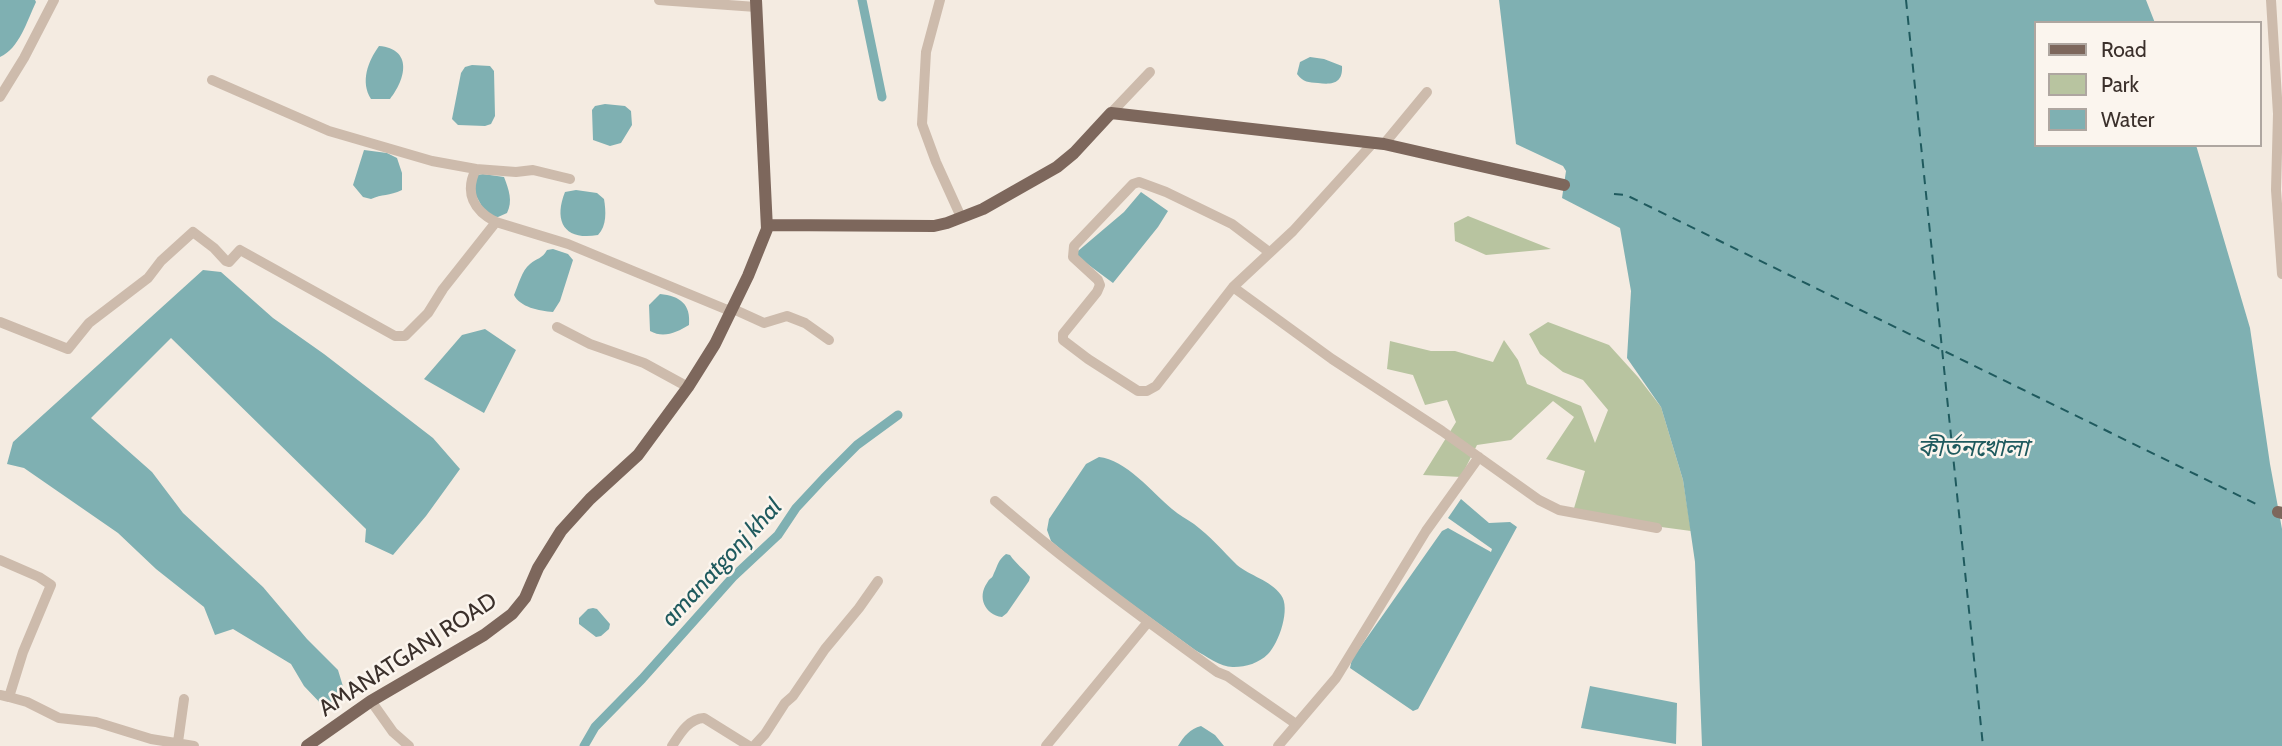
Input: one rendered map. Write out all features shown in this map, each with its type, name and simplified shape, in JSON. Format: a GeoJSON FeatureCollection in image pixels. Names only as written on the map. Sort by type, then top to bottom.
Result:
{"type":"FeatureCollection","features":[{"type":"Feature","properties":{"kind":"main road","name":"AMANATGANJ ROAD"},"geometry":{"type":"LineString","coordinates":[[307,746],[371,701],[493,630],[513,614],[561,531],[590,499],[638,455],[688,387],[715,344],[748,276],[768,225],[756,4]]}},
{"type":"Feature","properties":{"kind":"main road"},"geometry":{"type":"LineString","coordinates":[[768,225],[933,226],[961,217],[1004,199],[1057,167],[1074,153],[1111,113],[1379,144],[1564,185]]}},
{"type":"Feature","properties":{"kind":"street"},"geometry":{"type":"LineString","coordinates":[[0,97],[54,0]]}},
{"type":"Feature","properties":{"kind":"street"},"geometry":{"type":"LineString","coordinates":[[659,0],[756,4]]}},
{"type":"Feature","properties":{"kind":"street"},"geometry":{"type":"LineString","coordinates":[[940,0],[926,52],[922,124],[961,217]]}},
{"type":"Feature","properties":{"kind":"street"},"geometry":{"type":"LineString","coordinates":[[2271,0],[2278,114],[2276,203],[2282,274]]}},
{"type":"Feature","properties":{"kind":"street"},"geometry":{"type":"LineString","coordinates":[[1111,113],[1150,72]]}},
{"type":"Feature","properties":{"kind":"street"},"geometry":{"type":"LineString","coordinates":[[212,80],[329,131],[432,161],[476,169],[516,172],[533,170],[570,179]]}},
{"type":"Feature","properties":{"kind":"street"},"geometry":{"type":"LineString","coordinates":[[1269,252],[1222,219],[1166,192],[1139,182],[1133,184],[1074,246],[1073,257],[1100,285],[1063,334],[1063,340],[1138,391],[1147,391],[1156,386],[1233,287],[1293,231],[1426,92]]}},
{"type":"Feature","properties":{"kind":"street"},"geometry":{"type":"LineString","coordinates":[[476,169],[471,193],[474,206],[480,213],[496,222],[568,244],[764,323],[787,316],[805,323],[829,340]]}},
{"type":"Feature","properties":{"kind":"street"},"geometry":{"type":"LineString","coordinates":[[0,322],[68,349],[89,323],[148,278],[161,261],[193,232],[226,261],[240,250],[394,336],[405,336],[428,313],[443,289],[496,222]]}},
{"type":"Feature","properties":{"kind":"street"},"geometry":{"type":"LineString","coordinates":[[1233,287],[1332,359],[1539,500],[1559,510],[1657,528]]}},
{"type":"Feature","properties":{"kind":"street"},"geometry":{"type":"LineString","coordinates":[[557,327],[590,344],[644,363],[688,387]]}},
{"type":"Feature","properties":{"kind":"street"},"geometry":{"type":"LineString","coordinates":[[1278,746],[1336,678],[1426,531],[1479,457]]}},
{"type":"Feature","properties":{"kind":"street"},"geometry":{"type":"LineString","coordinates":[[995,501],[1051,548],[1148,622],[1296,724]]}},
{"type":"Feature","properties":{"kind":"street"},"geometry":{"type":"LineString","coordinates":[[0,560],[44,579],[51,585],[5,696],[27,702],[60,718],[96,722],[138,736],[194,746]]}},
{"type":"Feature","properties":{"kind":"street"},"geometry":{"type":"LineString","coordinates":[[672,746],[692,722],[704,718],[752,746],[765,734],[785,703],[793,696],[877,581]]}},
{"type":"Feature","properties":{"kind":"street"},"geometry":{"type":"LineString","coordinates":[[1051,744],[1148,622]]}},
{"type":"Feature","properties":{"kind":"street"},"geometry":{"type":"LineString","coordinates":[[178,742],[184,699]]}},
{"type":"Feature","properties":{"kind":"street"},"geometry":{"type":"LineString","coordinates":[[371,701],[393,732],[409,746]]}},
{"type":"Feature","properties":{"kind":"green space"},"geometry":{"type":"Polygon","coordinates":[[[1468,216],[1551,249],[1486,255],[1455,241],[1454,223],[1468,216]]]}},
{"type":"Feature","properties":{"kind":"green space"},"geometry":{"type":"Polygon","coordinates":[[[1548,322],[1609,345],[1661,407],[1683,480],[1691,531],[1572,515],[1585,471],[1546,459],[1574,417],[1553,401],[1511,440],[1477,445],[1461,477],[1423,475],[1456,422],[1447,400],[1425,405],[1413,375],[1387,369],[1390,341],[1431,351],[1455,351],[1493,362],[1504,340],[1518,360],[1527,384],[1581,406],[1595,443],[1608,410],[1583,380],[1563,372],[1540,354],[1529,334],[1548,322]]]}},
{"type":"Feature","properties":{"kind":"water"},"geometry":{"type":"Polygon","coordinates":[[[0,0],[36,2],[17,41],[0,57],[0,0]]]}},
{"type":"Feature","properties":{"kind":"water","name":"কীর্তনখোলা"},"geometry":{"type":"Polygon","coordinates":[[[1499,0],[2146,0],[2154,21],[2034,21],[2034,147],[2197,147],[2250,328],[2282,529],[2282,746],[1702,746],[1695,562],[1683,480],[1661,407],[1627,358],[1631,291],[1620,228],[1562,198],[1566,171],[1563,166],[1516,144],[1499,0]]]}},
{"type":"Feature","properties":{"kind":"water"},"geometry":{"type":"Polygon","coordinates":[[[379,46],[390,48],[402,59],[403,74],[390,99],[371,99],[366,86],[369,65],[379,46]]]}},
{"type":"Feature","properties":{"kind":"water"},"geometry":{"type":"Polygon","coordinates":[[[1310,57],[1342,66],[1339,79],[1323,84],[1302,79],[1297,74],[1300,62],[1310,57]]]}},
{"type":"Feature","properties":{"kind":"water"},"geometry":{"type":"Polygon","coordinates":[[[490,66],[494,71],[495,116],[491,124],[485,126],[458,125],[452,119],[461,73],[465,67],[490,66]]]}},
{"type":"Feature","properties":{"kind":"water"},"geometry":{"type":"Polygon","coordinates":[[[595,106],[625,106],[631,111],[632,125],[621,143],[610,146],[593,140],[592,110],[595,106]]]}},
{"type":"Feature","properties":{"kind":"water"},"geometry":{"type":"Polygon","coordinates":[[[364,150],[387,153],[397,158],[402,173],[402,190],[371,199],[363,197],[353,185],[364,150]]]}},
{"type":"Feature","properties":{"kind":"water"},"geometry":{"type":"Polygon","coordinates":[[[477,175],[504,177],[510,200],[507,213],[498,217],[487,216],[473,190],[477,175]]]}},
{"type":"Feature","properties":{"kind":"water"},"geometry":{"type":"Polygon","coordinates":[[[576,190],[597,193],[604,199],[604,223],[598,235],[577,235],[570,232],[561,220],[560,212],[565,192],[576,190]]]}},
{"type":"Feature","properties":{"kind":"water"},"geometry":{"type":"Polygon","coordinates":[[[1141,192],[1168,211],[1113,283],[1078,257],[1078,251],[1124,212],[1141,192]]]}},
{"type":"Feature","properties":{"kind":"water"},"geometry":{"type":"Polygon","coordinates":[[[553,249],[568,254],[573,260],[560,301],[553,312],[525,305],[514,295],[527,267],[547,250],[553,249]]]}},
{"type":"Feature","properties":{"kind":"water"},"geometry":{"type":"Polygon","coordinates":[[[203,270],[221,272],[273,318],[433,438],[460,469],[393,555],[365,542],[366,529],[171,338],[91,418],[152,472],[183,513],[263,587],[307,639],[338,670],[345,693],[324,707],[304,686],[291,664],[233,629],[215,635],[204,607],[156,569],[118,533],[24,468],[7,464],[13,442],[203,270]]]}},
{"type":"Feature","properties":{"kind":"water"},"geometry":{"type":"Polygon","coordinates":[[[660,294],[683,302],[688,312],[689,325],[665,334],[650,331],[649,305],[660,294]]]}},
{"type":"Feature","properties":{"kind":"water"},"geometry":{"type":"Polygon","coordinates":[[[485,329],[516,350],[484,413],[424,379],[462,335],[485,329]]]}},
{"type":"Feature","properties":{"kind":"water"},"geometry":{"type":"Polygon","coordinates":[[[1099,457],[1109,459],[1129,470],[1172,509],[1206,534],[1237,565],[1281,595],[1285,608],[1282,625],[1276,642],[1264,657],[1239,667],[1224,666],[1214,661],[1089,573],[1051,541],[1047,530],[1049,519],[1086,464],[1099,457]]]}},
{"type":"Feature","properties":{"kind":"water"},"geometry":{"type":"Polygon","coordinates":[[[1461,499],[1489,523],[1510,522],[1517,527],[1418,709],[1413,711],[1350,668],[1352,659],[1442,531],[1448,528],[1491,552],[1492,549],[1448,518],[1461,499]]]}},
{"type":"Feature","properties":{"kind":"water"},"geometry":{"type":"Polygon","coordinates":[[[1006,554],[1030,577],[1002,617],[987,609],[983,594],[984,588],[1006,554]]]}},
{"type":"Feature","properties":{"kind":"water"},"geometry":{"type":"Polygon","coordinates":[[[593,608],[610,624],[609,629],[596,637],[579,624],[579,618],[593,608]]]}},
{"type":"Feature","properties":{"kind":"water"},"geometry":{"type":"Polygon","coordinates":[[[1590,686],[1677,703],[1676,744],[1581,728],[1590,686]]]}},
{"type":"Feature","properties":{"kind":"water"},"geometry":{"type":"Polygon","coordinates":[[[1201,726],[1215,735],[1224,746],[1178,746],[1188,733],[1201,726]]]}},
{"type":"Feature","properties":{"kind":"waterway"},"geometry":{"type":"LineString","coordinates":[[862,0],[882,97]]}},
{"type":"Feature","properties":{"kind":"waterway","name":"amanatgonj khal"},"geometry":{"type":"LineString","coordinates":[[584,746],[595,727],[733,577],[778,535],[796,508],[824,478],[857,445],[898,415]]}},
{"type":"Feature","properties":{"kind":"ferry route"},"geometry":{"type":"LineString","coordinates":[[1906,0],[1983,746]]}},
{"type":"Feature","properties":{"kind":"ferry route"},"geometry":{"type":"LineString","coordinates":[[1614,194],[1626,195],[2258,505]]}}]}
